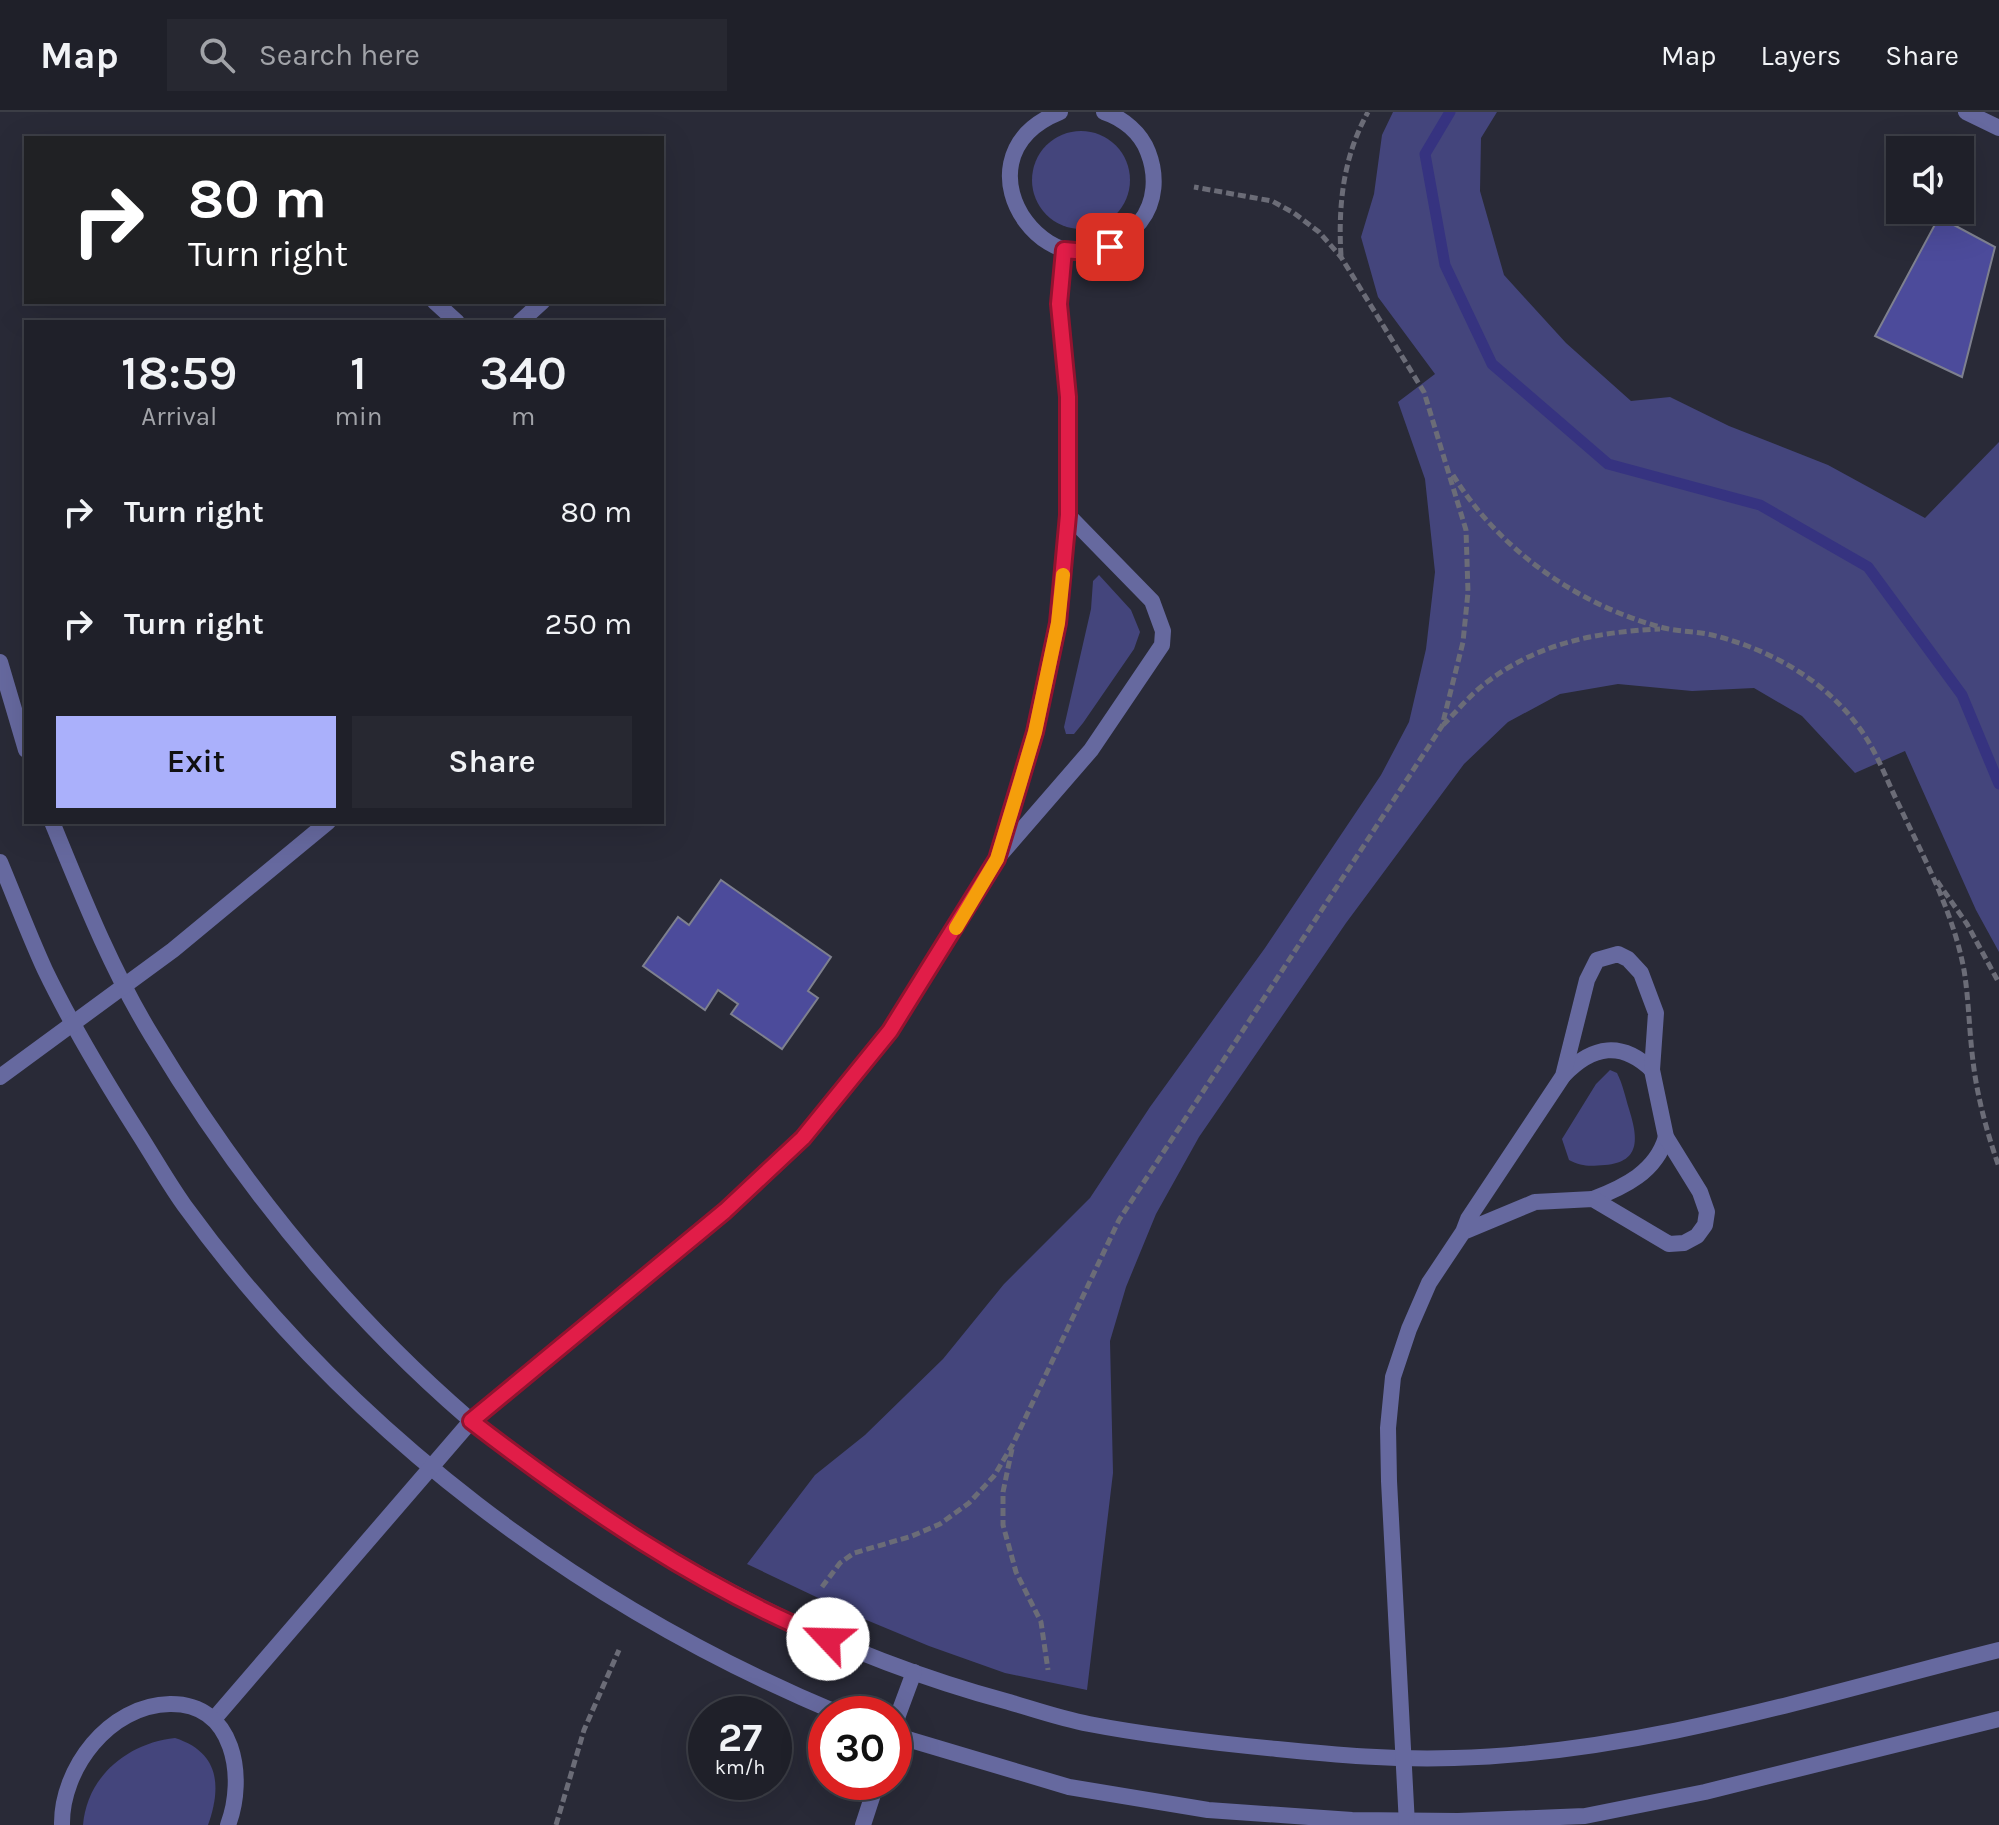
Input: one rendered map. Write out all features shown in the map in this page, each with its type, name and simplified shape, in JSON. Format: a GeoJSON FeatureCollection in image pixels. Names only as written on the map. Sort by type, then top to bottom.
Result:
{"type":"FeatureCollection","features":[{"type":"Feature","properties":{"kind":"street"},"geometry":{"type":"LineString","coordinates":[[1060,112],[1045,118],[1026,133],[1014,154],[1009,178],[1013,202],[1024,224],[1042,240],[1064,250],[1087,252],[1110,247],[1130,234],[1145,216],[1153,194],[1154,171],[1147,148],[1133,129],[1104,112]]}},
{"type":"Feature","properties":{"kind":"street"},"geometry":{"type":"LineString","coordinates":[[1966,112],[1999,128]]}},
{"type":"Feature","properties":{"kind":"street"},"geometry":{"type":"LineString","coordinates":[[997,859],[1035,732],[1055,638],[1068,515],[1068,397],[1059,304],[1064,250]]}},
{"type":"Feature","properties":{"kind":"street"},"geometry":{"type":"LineString","coordinates":[[437,304],[455,320]]}},
{"type":"Feature","properties":{"kind":"street"},"geometry":{"type":"LineString","coordinates":[[522,320],[540,304]]}},
{"type":"Feature","properties":{"kind":"street"},"geometry":{"type":"LineString","coordinates":[[214,1719],[471,1421],[712,1222],[803,1138],[890,1031],[997,859],[1091,750],[1162,645],[1160,616],[1152,601],[1068,515]]}},
{"type":"Feature","properties":{"kind":"street"},"geometry":{"type":"LineString","coordinates":[[0,662],[24,743]]}},
{"type":"Feature","properties":{"kind":"street"},"geometry":{"type":"LineString","coordinates":[[53,824],[99,935],[151,1035],[236,1164],[301,1248],[364,1320],[471,1421],[519,1458],[625,1531],[737,1595],[809,1631],[962,1690],[1086,1723],[1214,1743],[1350,1756],[1454,1758],[1572,1748],[1689,1730],[1999,1650]]}},
{"type":"Feature","properties":{"kind":"street"},"geometry":{"type":"LineString","coordinates":[[0,1077],[125,986],[326,824]]}},
{"type":"Feature","properties":{"kind":"street"},"geometry":{"type":"LineString","coordinates":[[0,862],[45,971],[99,1071],[182,1203],[253,1294],[317,1365],[430,1466],[588,1584],[707,1653],[808,1699]]}},
{"type":"Feature","properties":{"kind":"street"},"geometry":{"type":"LineString","coordinates":[[1563,1076],[1587,980],[1597,960],[1618,954],[1628,959],[1641,973],[1656,1013],[1652,1070],[1666,1137],[1700,1192],[1707,1212],[1705,1225],[1697,1236],[1684,1243],[1669,1244],[1593,1199]]}},
{"type":"Feature","properties":{"kind":"street"},"geometry":{"type":"LineString","coordinates":[[1407,1823],[1389,1481],[1388,1428],[1393,1377],[1429,1283],[1563,1076],[1577,1061],[1606,1050],[1626,1051],[1652,1070]]}},
{"type":"Feature","properties":{"kind":"street"},"geometry":{"type":"LineString","coordinates":[[1463,1232],[1535,1202],[1593,1199],[1621,1188],[1655,1162],[1666,1137]]}},
{"type":"Feature","properties":{"kind":"street"},"geometry":{"type":"LineString","coordinates":[[905,1696],[914,1672]]}},
{"type":"Feature","properties":{"kind":"street"},"geometry":{"type":"LineString","coordinates":[[62,1825],[62,1804],[68,1782],[100,1735],[147,1708],[172,1704],[214,1719],[229,1740],[236,1766],[238,1793],[228,1825]]}},
{"type":"Feature","properties":{"kind":"street"},"geometry":{"type":"LineString","coordinates":[[912,1740],[1069,1787],[1115,1795],[1208,1810],[1407,1823],[1585,1816],[1705,1792],[1999,1719]]}},
{"type":"Feature","properties":{"kind":"street"},"geometry":{"type":"LineString","coordinates":[[863,1825],[871,1800]]}},
{"type":"Feature","properties":{"kind":"path"},"geometry":{"type":"LineString","coordinates":[[1341,257],[1338,217],[1344,176],[1357,131],[1368,112]]}},
{"type":"Feature","properties":{"kind":"path"},"geometry":{"type":"LineString","coordinates":[[1194,187],[1272,201],[1319,232],[1341,257],[1424,392],[1466,530],[1468,592],[1463,642],[1442,726]]}},
{"type":"Feature","properties":{"kind":"path"},"geometry":{"type":"LineString","coordinates":[[1448,468],[1474,509],[1497,533],[1536,564],[1591,600],[1666,628],[1708,634],[1761,651],[1799,671],[1830,696],[1857,725],[1877,755],[1931,873],[1963,966],[1976,1077],[1999,1167]]}},
{"type":"Feature","properties":{"kind":"path"},"geometry":{"type":"LineString","coordinates":[[822,1587],[840,1563],[854,1553],[912,1536],[940,1524],[960,1510],[994,1476],[1013,1444],[1119,1220],[1442,726],[1485,683],[1529,656],[1569,640],[1596,634],[1666,628]]}},
{"type":"Feature","properties":{"kind":"path"},"geometry":{"type":"LineString","coordinates":[[1931,873],[1967,924],[1999,983]]}},
{"type":"Feature","properties":{"kind":"path"},"geometry":{"type":"LineString","coordinates":[[1013,1444],[1003,1492],[1003,1525],[1016,1572],[1041,1622],[1048,1670]]}},
{"type":"Feature","properties":{"kind":"path"},"geometry":{"type":"LineString","coordinates":[[556,1825],[584,1730],[619,1650]]}},
{"type":"Feature","properties":{"kind":"shaded area"},"geometry":{"type":"Polygon","coordinates":[[[1393,112],[1497,112],[1481,138],[1480,191],[1504,275],[1566,343],[1631,401],[1670,397],[1729,426],[1828,465],[1925,518],[1999,442],[1999,952],[1976,910],[1905,751],[1855,773],[1802,716],[1754,688],[1692,691],[1618,684],[1560,694],[1508,722],[1464,764],[1346,923],[1199,1137],[1156,1214],[1126,1287],[1110,1341],[1113,1473],[1087,1690],[1005,1673],[852,1614],[747,1564],[815,1475],[865,1435],[943,1359],[1004,1284],[1090,1198],[1150,1107],[1265,948],[1381,775],[1409,722],[1426,649],[1435,572],[1425,479],[1398,402],[1435,374],[1378,297],[1361,237],[1374,194],[1382,135],[1393,112]]]}},
{"type":"Feature","properties":{"kind":"shaded area"},"geometry":{"type":"Polygon","coordinates":[[[1081,131],[1100,134],[1116,145],[1127,161],[1130,180],[1127,199],[1116,215],[1100,226],[1081,229],[1062,226],[1046,215],[1035,199],[1032,180],[1035,161],[1046,145],[1062,134],[1081,131]]]}},
{"type":"Feature","properties":{"kind":"shaded area"},"geometry":{"type":"Polygon","coordinates":[[[1099,575],[1131,610],[1140,632],[1134,649],[1083,723],[1074,734],[1066,734],[1064,727],[1091,609],[1093,581],[1099,575]]]}},
{"type":"Feature","properties":{"kind":"shaded area"},"geometry":{"type":"Polygon","coordinates":[[[1610,1070],[1617,1073],[1622,1086],[1634,1128],[1634,1146],[1626,1159],[1617,1163],[1595,1166],[1578,1164],[1569,1160],[1562,1139],[1596,1084],[1610,1070]]]}},
{"type":"Feature","properties":{"kind":"shaded area"},"geometry":{"type":"Polygon","coordinates":[[[175,1738],[201,1752],[213,1772],[215,1797],[208,1825],[83,1825],[92,1791],[113,1765],[141,1747],[175,1738]]]}},
{"type":"Feature","properties":{"kind":"building"},"geometry":{"type":"Polygon","coordinates":[[[1935,224],[1952,224],[1995,247],[1962,377],[1875,336],[1935,224]]]}},
{"type":"Feature","properties":{"kind":"building"},"geometry":{"type":"Polygon","coordinates":[[[721,880],[831,957],[808,991],[818,998],[782,1049],[731,1014],[738,1004],[718,990],[705,1010],[643,966],[678,917],[689,925],[721,880]]]}},
{"type":"Feature","properties":{"kind":"waterway"},"geometry":{"type":"LineString","coordinates":[[1450,112],[1425,154],[1445,265],[1492,364],[1608,464],[1760,505],[1868,567],[1962,695],[1999,784]]}},
{"type":"Feature","properties":{"kind":"slow traffic"},"geometry":{"type":"LineString","coordinates":[[956,928],[997,859],[1035,732],[1058,623],[1063,575]]}},
{"type":"Feature","properties":{"kind":"route"},"geometry":{"type":"LineString","coordinates":[[828,1639],[737,1595],[625,1531],[471,1421],[725,1211],[803,1138],[890,1031],[997,859],[1035,732],[1058,623],[1068,515],[1068,397],[1059,304],[1064,250],[1087,252],[1110,247]]}}]}
